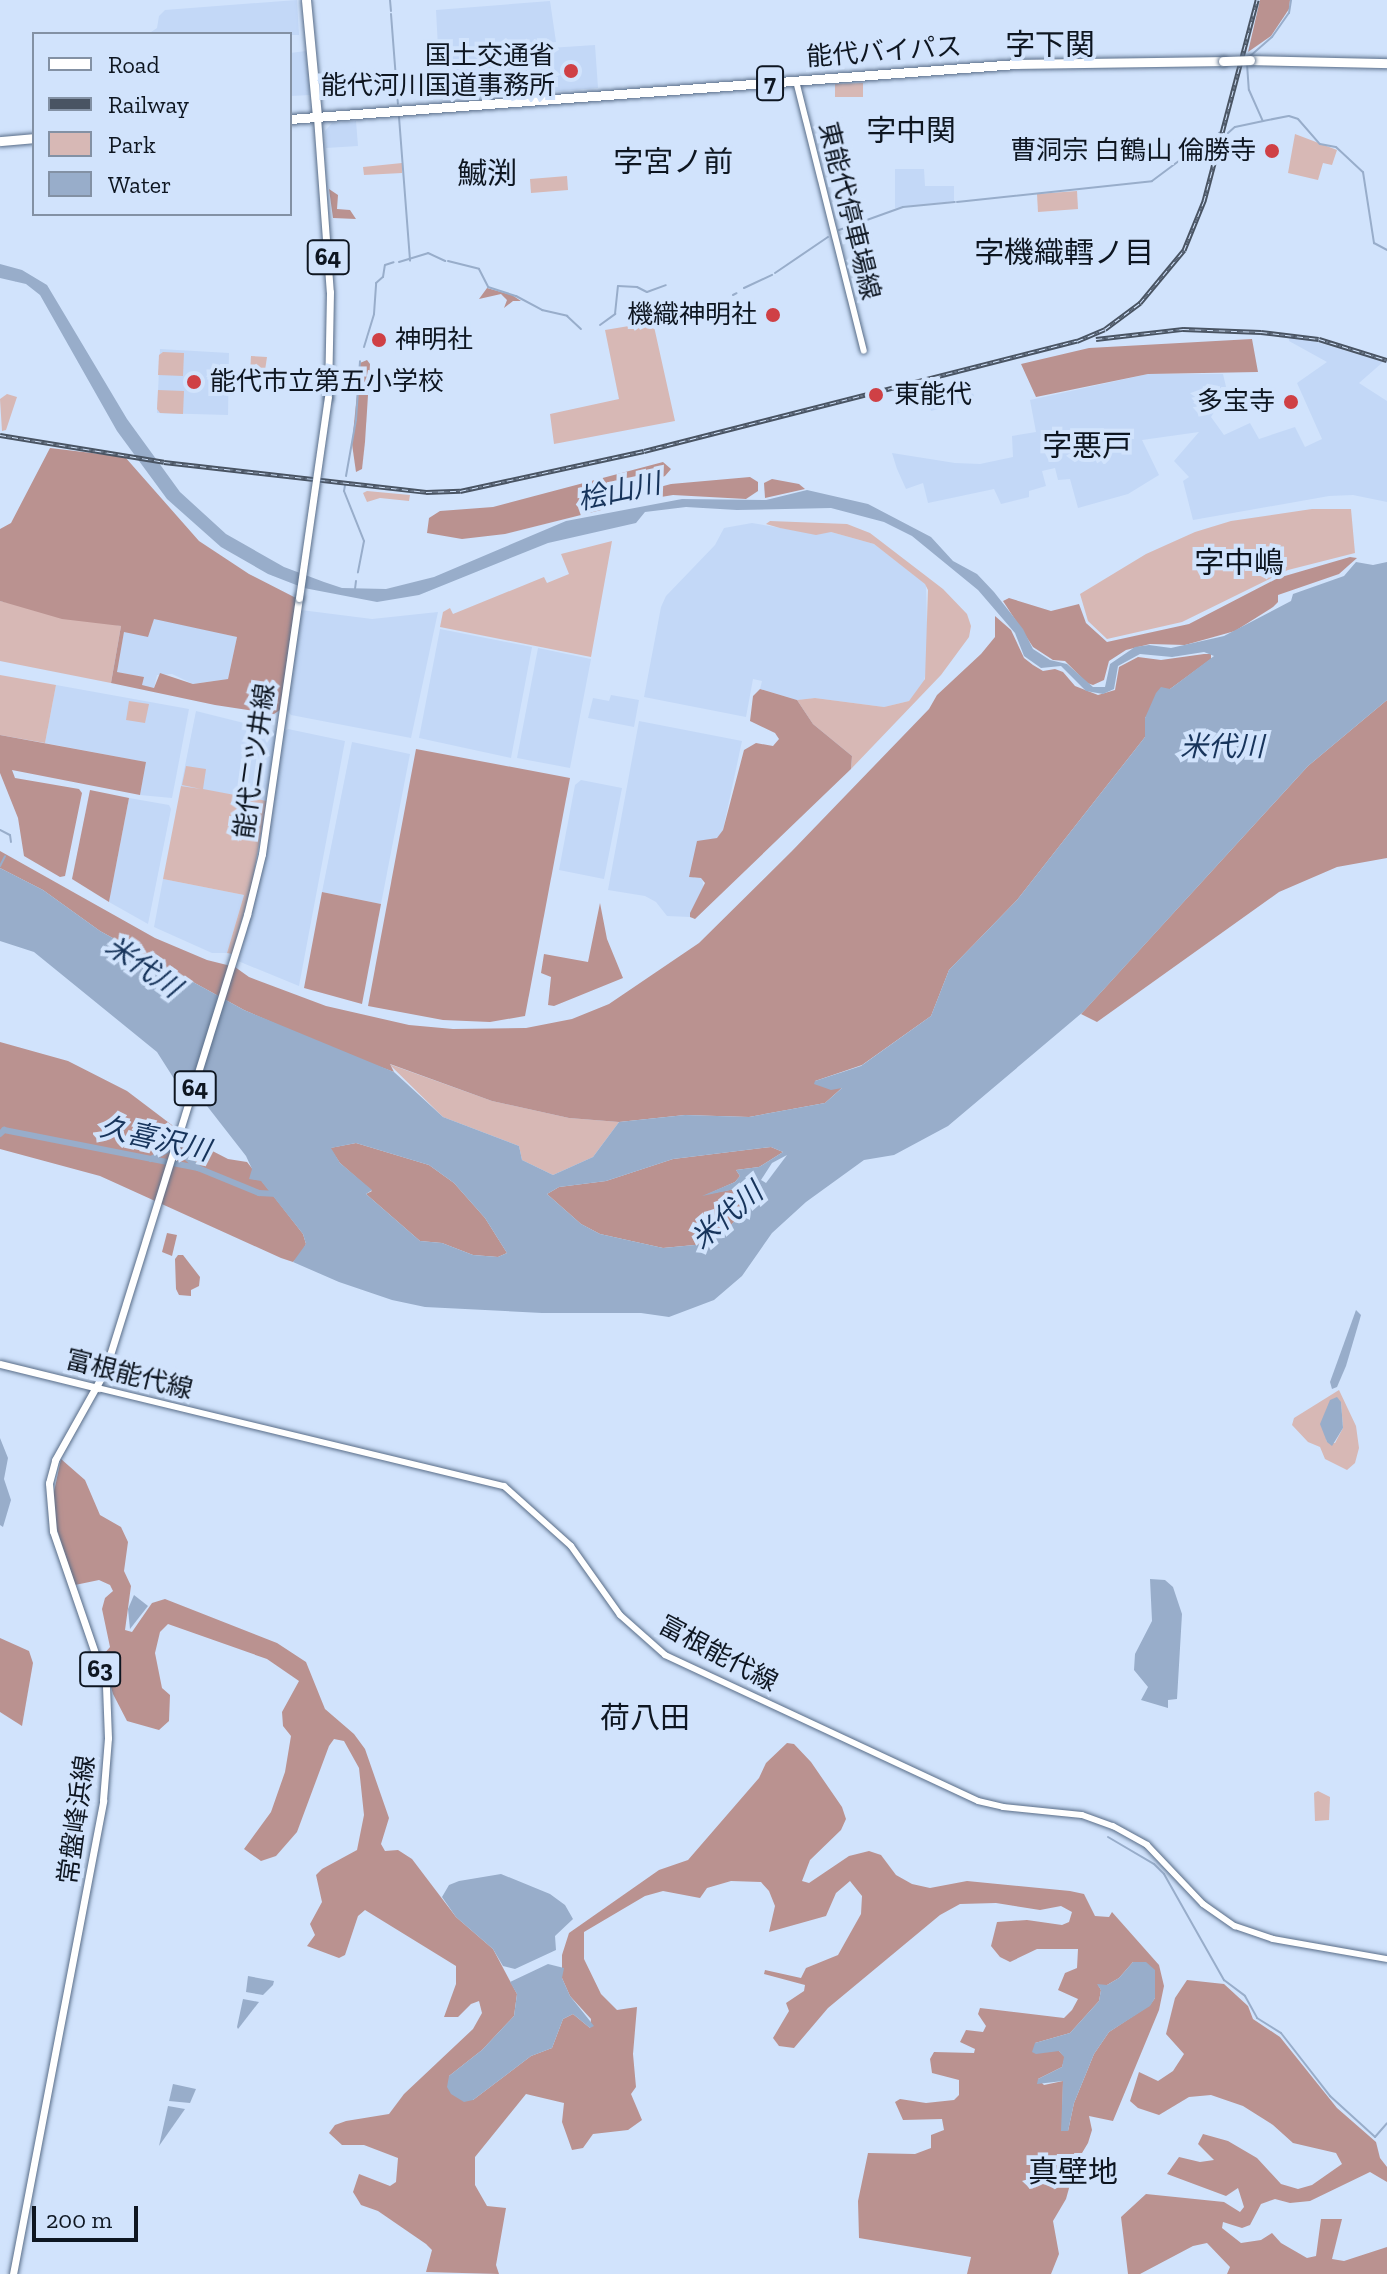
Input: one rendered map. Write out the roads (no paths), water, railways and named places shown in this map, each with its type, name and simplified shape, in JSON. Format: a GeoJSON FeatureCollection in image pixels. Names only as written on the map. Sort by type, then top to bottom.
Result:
{"type":"FeatureCollection","features":[{"type":"Feature","properties":{"kind":"highway"},"geometry":{"type":"LineString","coordinates":[[308,0],[317,117]]}},
{"type":"Feature","properties":{"kind":"highway","name":"能代バイパス"},"geometry":{"type":"LineString","coordinates":[[292,119],[1017,64],[1250,60],[1387,63]]}},
{"type":"Feature","properties":{"kind":"highway"},"geometry":{"type":"LineString","coordinates":[[0,141],[32,138]]}},
{"type":"Feature","properties":{"kind":"main road","name":"東能代停車場線"},"geometry":{"type":"LineString","coordinates":[[796,81],[864,351]]}},
{"type":"Feature","properties":{"kind":"main road","name":"能代二ツ井線"},"geometry":{"type":"LineString","coordinates":[[98,1388],[160,1204],[262,854],[328,397],[330,292],[317,117]]}},
{"type":"Feature","properties":{"kind":"main road","name":"富根能代線"},"geometry":{"type":"LineString","coordinates":[[0,1364],[504,1486],[571,1546],[620,1615],[665,1655],[978,1801],[1003,1807],[1082,1815],[1113,1826],[1153,1851],[1203,1904],[1235,1926],[1273,1939],[1387,1959]]}},
{"type":"Feature","properties":{"kind":"main road","name":"常盤峰浜線"},"geometry":{"type":"LineString","coordinates":[[13,2274],[103,1800],[109,1724],[106,1685],[57,1544],[48,1506],[55,1460],[98,1388]]}},
{"type":"Feature","properties":{"kind":"water","name":"米代川"},"geometry":{"type":"Polygon","coordinates":[[[0,264],[22,270],[47,285],[127,419],[180,492],[226,534],[284,567],[342,588],[386,589],[434,577],[566,521],[682,499],[766,500],[807,490],[868,504],[931,537],[953,561],[977,574],[994,592],[1023,629],[1033,649],[1050,660],[1067,664],[1093,687],[1105,687],[1110,664],[1135,647],[1171,648],[1224,636],[1291,601],[1293,594],[1344,576],[1356,562],[1373,565],[1387,562],[1387,700],[1308,766],[1083,1012],[948,1126],[894,1155],[864,1160],[806,1202],[772,1233],[742,1276],[714,1300],[669,1317],[641,1313],[542,1313],[425,1307],[392,1300],[293,1262],[306,1244],[303,1234],[261,1181],[249,1179],[252,1169],[246,1156],[193,1088],[202,1106],[178,1085],[157,1052],[34,952],[0,941],[0,868],[43,890],[100,931],[244,1010],[394,1072],[443,1117],[519,1146],[522,1160],[553,1175],[593,1157],[619,1122],[685,1115],[749,1117],[825,1103],[842,1088],[831,1090],[814,1084],[815,1081],[861,1066],[931,1016],[949,970],[1017,900],[1145,737],[1145,718],[1156,693],[1161,687],[1170,689],[1214,656],[1204,652],[1172,657],[1140,654],[1118,666],[1114,689],[1103,694],[1086,691],[1061,666],[1041,668],[1024,656],[1015,633],[978,590],[912,536],[884,522],[831,508],[737,510],[686,507],[645,512],[636,523],[548,543],[419,595],[377,602],[304,588],[268,574],[221,547],[167,499],[117,431],[40,295],[26,284],[0,278],[0,264]],[[356,1143],[331,1148],[340,1163],[372,1190],[366,1194],[420,1241],[442,1243],[473,1255],[498,1257],[507,1253],[485,1218],[454,1183],[429,1165],[356,1143]],[[771,1147],[673,1159],[606,1181],[559,1187],[547,1194],[581,1224],[600,1234],[663,1248],[705,1244],[726,1230],[750,1205],[745,1187],[702,1196],[735,1182],[740,1176],[736,1170],[759,1167],[783,1152],[771,1147]],[[787,1155],[772,1163],[761,1180],[766,1183],[787,1155]]]}},
{"type":"Feature","properties":{"kind":"water"},"geometry":{"type":"Polygon","coordinates":[[[1356,1310],[1361,1315],[1346,1366],[1337,1387],[1332,1389],[1330,1382],[1356,1310]]]}},
{"type":"Feature","properties":{"kind":"water"},"geometry":{"type":"Polygon","coordinates":[[[1337,1397],[1341,1402],[1343,1428],[1332,1446],[1327,1442],[1320,1424],[1330,1400],[1337,1397]]]}},
{"type":"Feature","properties":{"kind":"water"},"geometry":{"type":"Polygon","coordinates":[[[0,1438],[8,1458],[4,1479],[11,1500],[3,1527],[0,1525],[0,1438]]]}},
{"type":"Feature","properties":{"kind":"water"},"geometry":{"type":"Polygon","coordinates":[[[1150,1579],[1165,1580],[1173,1587],[1182,1614],[1177,1699],[1168,1700],[1168,1708],[1141,1700],[1148,1687],[1134,1670],[1135,1654],[1152,1621],[1150,1579]]]}},
{"type":"Feature","properties":{"kind":"water"},"geometry":{"type":"Polygon","coordinates":[[[134,1595],[148,1606],[130,1629],[128,1609],[134,1595]]]}},
{"type":"Feature","properties":{"kind":"water"},"geometry":{"type":"Polygon","coordinates":[[[501,1874],[550,1894],[565,1905],[573,1919],[555,1936],[556,1950],[515,1969],[503,1966],[493,1949],[456,1917],[442,1897],[449,1885],[459,1881],[501,1874]]]}},
{"type":"Feature","properties":{"kind":"water"},"geometry":{"type":"Polygon","coordinates":[[[1133,1962],[1146,1962],[1155,1970],[1155,1998],[1150,2006],[1109,2032],[1094,2054],[1074,2103],[1068,2131],[1061,2131],[1063,2081],[1037,2084],[1038,2079],[1062,2067],[1064,2057],[1059,2051],[1036,2054],[1032,2052],[1035,2043],[1070,2033],[1099,2001],[1101,1990],[1097,1984],[1107,1985],[1119,1978],[1133,1962]]]}},
{"type":"Feature","properties":{"kind":"water"},"geometry":{"type":"Polygon","coordinates":[[[548,1964],[564,1968],[562,1978],[570,1996],[594,2026],[590,2028],[573,2014],[563,2019],[552,2048],[531,2056],[473,2100],[464,2102],[451,2094],[447,2087],[449,2076],[482,2050],[514,2016],[517,1994],[510,1982],[548,1964]]]}},
{"type":"Feature","properties":{"kind":"water"},"geometry":{"type":"Polygon","coordinates":[[[248,1976],[274,1981],[273,1985],[263,1995],[246,1992],[248,1976]]]}},
{"type":"Feature","properties":{"kind":"water"},"geometry":{"type":"Polygon","coordinates":[[[243,1999],[259,2002],[238,2029],[237,2027],[243,1999]]]}},
{"type":"Feature","properties":{"kind":"water"},"geometry":{"type":"Polygon","coordinates":[[[173,2084],[196,2089],[190,2103],[169,2101],[173,2084]]]}},
{"type":"Feature","properties":{"kind":"water"},"geometry":{"type":"Polygon","coordinates":[[[168,2106],[185,2109],[159,2146],[168,2106]]]}},
{"type":"Feature","properties":{"kind":"waterway"},"geometry":{"type":"LineString","coordinates":[[390,0],[391,11]]}},
{"type":"Feature","properties":{"kind":"waterway"},"geometry":{"type":"LineString","coordinates":[[1249,57],[1272,37],[1289,13],[1291,0]]}},
{"type":"Feature","properties":{"kind":"waterway"},"geometry":{"type":"LineString","coordinates":[[391,14],[398,104]]}},
{"type":"Feature","properties":{"kind":"waterway"},"geometry":{"type":"LineString","coordinates":[[1247,64],[1249,90],[1263,121],[1289,116],[1298,119],[1320,144],[1336,147],[1363,172],[1374,243],[1387,250]]}},
{"type":"Feature","properties":{"kind":"waterway"},"geometry":{"type":"LineString","coordinates":[[399,117],[410,261]]}},
{"type":"Feature","properties":{"kind":"waterway"},"geometry":{"type":"LineString","coordinates":[[1228,133],[1235,127],[1263,121]]}},
{"type":"Feature","properties":{"kind":"waterway"},"geometry":{"type":"LineString","coordinates":[[957,202],[1152,181],[1211,137]]}},
{"type":"Feature","properties":{"kind":"waterway"},"geometry":{"type":"LineString","coordinates":[[839,230],[903,207],[955,202]]}},
{"type":"Feature","properties":{"kind":"waterway"},"geometry":{"type":"LineString","coordinates":[[775,273],[828,237]]}},
{"type":"Feature","properties":{"kind":"waterway"},"geometry":{"type":"LineString","coordinates":[[399,262],[428,253],[445,261]]}},
{"type":"Feature","properties":{"kind":"waterway"},"geometry":{"type":"LineString","coordinates":[[448,261],[479,269],[488,287],[516,296],[542,310],[567,316],[581,329]]}},
{"type":"Feature","properties":{"kind":"waterway"},"geometry":{"type":"LineString","coordinates":[[364,347],[374,314],[376,283],[383,277],[385,265],[394,262]]}},
{"type":"Feature","properties":{"kind":"waterway"},"geometry":{"type":"LineString","coordinates":[[744,288],[772,275]]}},
{"type":"Feature","properties":{"kind":"waterway"},"geometry":{"type":"LineString","coordinates":[[600,325],[615,314],[618,286],[637,287],[647,292],[666,285]]}},
{"type":"Feature","properties":{"kind":"waterway"},"geometry":{"type":"LineString","coordinates":[[733,295],[737,293]]}},
{"type":"Feature","properties":{"kind":"waterway"},"geometry":{"type":"LineString","coordinates":[[346,476],[356,420],[360,361]]}},
{"type":"Feature","properties":{"kind":"waterway"},"geometry":{"type":"LineString","coordinates":[[345,485],[344,491],[364,541],[358,572]]}},
{"type":"Feature","properties":{"kind":"waterway"},"geometry":{"type":"LineString","coordinates":[[355,589],[356,581]]}},
{"type":"Feature","properties":{"kind":"waterway"},"geometry":{"type":"LineString","coordinates":[[0,830],[10,835],[11,842]]}},
{"type":"Feature","properties":{"kind":"waterway"},"geometry":{"type":"LineString","coordinates":[[0,866],[5,856]]}},
{"type":"Feature","properties":{"kind":"waterway","name":"久喜沢川"},"geometry":{"type":"LineString","coordinates":[[0,1134],[4,1130],[198,1168],[259,1193],[277,1194]]}},
{"type":"Feature","properties":{"kind":"waterway"},"geometry":{"type":"LineString","coordinates":[[151,1159],[169,1149],[182,1153],[198,1168]]}},
{"type":"Feature","properties":{"kind":"waterway"},"geometry":{"type":"LineString","coordinates":[[1108,1837],[1154,1864],[1164,1874],[1224,1980],[1245,1996],[1257,2018],[1281,2033],[1330,2096],[1375,2137],[1387,2123]]}},
{"type":"Feature","properties":{"kind":"railway"},"geometry":{"type":"LineString","coordinates":[[0,435],[164,462],[426,492],[460,491],[644,451],[1077,341],[1105,329],[1140,303],[1184,250],[1204,201],[1257,0]]}},
{"type":"Feature","properties":{"kind":"railway"},"geometry":{"type":"LineString","coordinates":[[1096,339],[1183,329],[1261,332],[1319,339],[1387,360]]}},
{"type":"Feature","properties":{"kind":"place","name":"国土交通省 能代河川国道事務所"},"geometry":{"type":"Point","coordinates":[571,71]}},
{"type":"Feature","properties":{"kind":"place","name":"曹洞宗 白鶴山 倫勝寺"},"geometry":{"type":"Point","coordinates":[1272,151]}},
{"type":"Feature","properties":{"kind":"place","name":"機織神明社"},"geometry":{"type":"Point","coordinates":[773,315]}},
{"type":"Feature","properties":{"kind":"place","name":"神明社"},"geometry":{"type":"Point","coordinates":[379,340]}},
{"type":"Feature","properties":{"kind":"place","name":"能代市立第五小学校"},"geometry":{"type":"Point","coordinates":[194,382]}},
{"type":"Feature","properties":{"kind":"place","name":"東能代"},"geometry":{"type":"Point","coordinates":[876,395]}},
{"type":"Feature","properties":{"kind":"place","name":"多宝寺"},"geometry":{"type":"Point","coordinates":[1291,402]}},
{"type":"Feature","properties":{"kind":"district","name":"字下関"},"geometry":{"type":"Point","coordinates":[1050,45]}},
{"type":"Feature","properties":{"kind":"district","name":"字中関"},"geometry":{"type":"Point","coordinates":[911,131]}},
{"type":"Feature","properties":{"kind":"district","name":"字宮ノ前"},"geometry":{"type":"Point","coordinates":[673,162]}},
{"type":"Feature","properties":{"kind":"district","name":"鰄渕"},"geometry":{"type":"Point","coordinates":[487,174]}},
{"type":"Feature","properties":{"kind":"district","name":"字機織轌ノ目"},"geometry":{"type":"Point","coordinates":[1064,253]}},
{"type":"Feature","properties":{"kind":"district","name":"字悪戸"},"geometry":{"type":"Point","coordinates":[1087,446]}},
{"type":"Feature","properties":{"kind":"district","name":"字中嶋"},"geometry":{"type":"Point","coordinates":[1239,563]}},
{"type":"Feature","properties":{"kind":"district","name":"荷八田"},"geometry":{"type":"Point","coordinates":[645,1718]}},
{"type":"Feature","properties":{"kind":"district","name":"真壁地"},"geometry":{"type":"Point","coordinates":[1073,2172]}},
{"type":"Feature","properties":{"kind":"water label","name":"桧山川"},"geometry":{"type":"Point","coordinates":[619,492]}}]}
